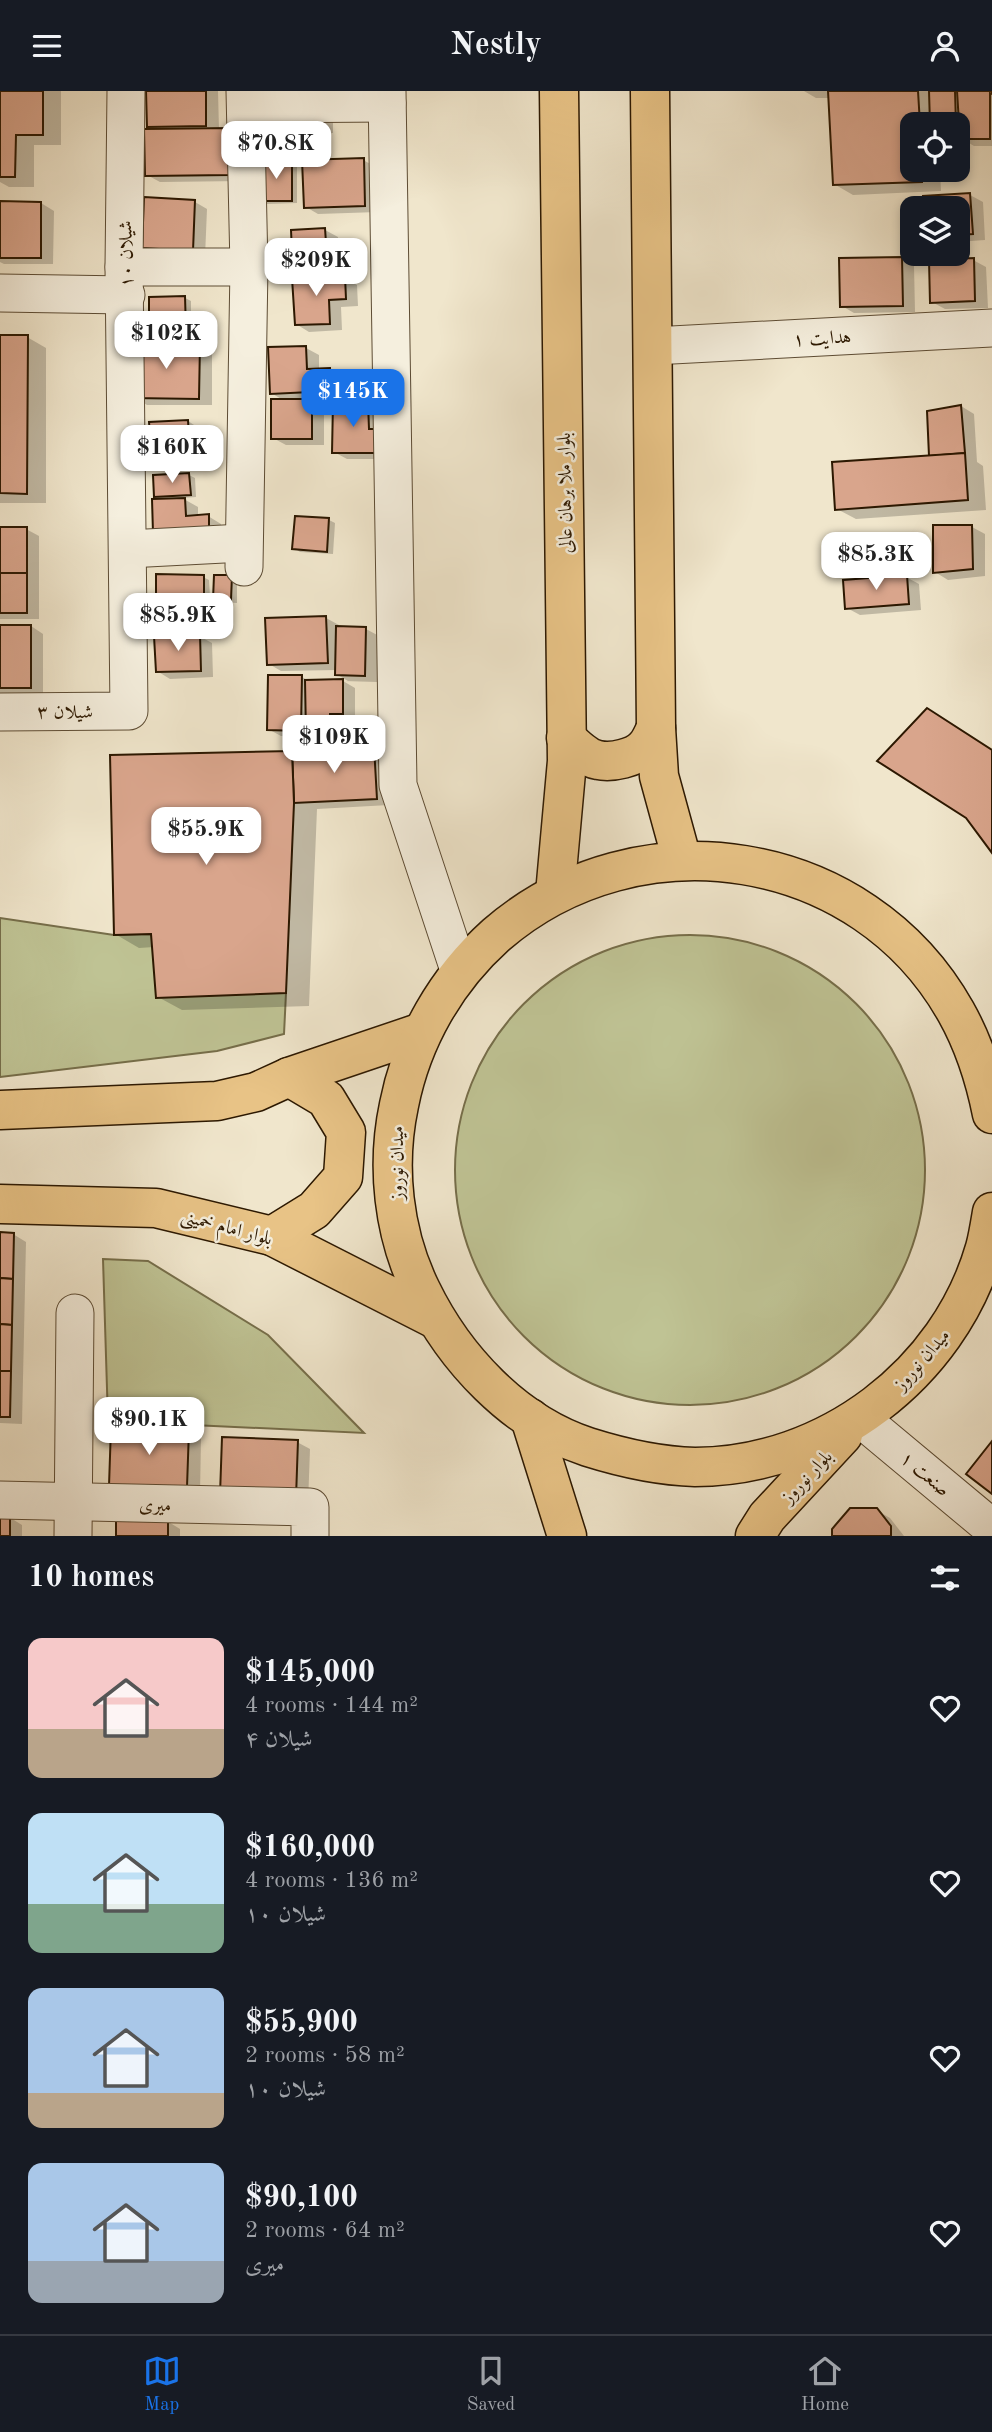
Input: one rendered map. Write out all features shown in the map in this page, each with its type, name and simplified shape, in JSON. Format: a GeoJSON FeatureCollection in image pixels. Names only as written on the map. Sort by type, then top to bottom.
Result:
{"type":"FeatureCollection","features":[{"type":"Feature","properties":{"kind":"main road","name":"بلوار ملا برهان عالی"},"geometry":{"type":"LineString","coordinates":[[555,894],[567,761],[559,91]]}},
{"type":"Feature","properties":{"kind":"main road"},"geometry":{"type":"LineString","coordinates":[[650,91],[656,728],[659,776],[682,860]]}},
{"type":"Feature","properties":{"kind":"main road"},"geometry":{"type":"LineString","coordinates":[[566,738],[582,752],[597,760],[616,760],[633,756],[645,748],[656,728]]}},
{"type":"Feature","properties":{"kind":"main road","name":"میدان نوروز"},"geometry":{"type":"LineString","coordinates":[[992,1114],[987,1087],[974,1048],[956,1011],[933,977],[906,947],[876,920],[841,898],[804,881],[765,868],[726,862],[682,860],[638,865],[596,876],[555,894],[514,920],[477,952],[446,990],[422,1032],[404,1079],[394,1128],[393,1177],[399,1227],[414,1274],[435,1319],[477,1374],[530,1418],[582,1445],[637,1461],[695,1467],[753,1461],[808,1444],[860,1417],[894,1391],[924,1360],[950,1325],[981,1294],[985,1248],[992,1212]]}},
{"type":"Feature","properties":{"kind":"main road"},"geometry":{"type":"LineString","coordinates":[[0,1111],[217,1101],[256,1092],[289,1077],[422,1032]]}},
{"type":"Feature","properties":{"kind":"main road"},"geometry":{"type":"LineString","coordinates":[[272,1236],[313,1210],[343,1177],[346,1132],[326,1099],[289,1077]]}},
{"type":"Feature","properties":{"kind":"main road","name":"بلوار امام خمینی"},"geometry":{"type":"LineString","coordinates":[[0,1204],[156,1207],[272,1236],[435,1319]]}},
{"type":"Feature","properties":{"kind":"main road","name":"بلوار نوروز"},"geometry":{"type":"LineString","coordinates":[[755,1536],[767,1517],[860,1417]]}},
{"type":"Feature","properties":{"kind":"main road"},"geometry":{"type":"LineString","coordinates":[[530,1418],[567,1536]]}},
{"type":"Feature","properties":{"kind":"street","name":"شیلان ۱۰"},"geometry":{"type":"LineString","coordinates":[[126,91],[125,281],[130,711]]}},
{"type":"Feature","properties":{"kind":"street"},"geometry":{"type":"LineString","coordinates":[[128,549],[244,555],[249,267],[246,97],[387,97],[398,785],[460,973]]}},
{"type":"Feature","properties":{"kind":"street"},"geometry":{"type":"LineString","coordinates":[[0,293],[249,267]]}},
{"type":"Feature","properties":{"kind":"street","name":"هدایت ۱"},"geometry":{"type":"LineString","coordinates":[[653,346],[992,328]]}},
{"type":"Feature","properties":{"kind":"street","name":"شیلان ۳"},"geometry":{"type":"LineString","coordinates":[[0,712],[130,711]]}},
{"type":"Feature","properties":{"kind":"street"},"geometry":{"type":"LineString","coordinates":[[73,1519],[75,1313]]}},
{"type":"Feature","properties":{"kind":"street","name":"صنعت ۱"},"geometry":{"type":"LineString","coordinates":[[860,1417],[992,1528]]}},
{"type":"Feature","properties":{"kind":"street","name":"میری"},"geometry":{"type":"LineString","coordinates":[[0,1500],[73,1519],[310,1522]]}},
{"type":"Feature","properties":{"kind":"green space"},"geometry":{"type":"Polygon","coordinates":[[[0,918],[114,935],[151,934],[286,993],[284,1034],[217,1051],[0,1077],[0,918]]]}},
{"type":"Feature","properties":{"kind":"green space"},"geometry":{"type":"Polygon","coordinates":[[[690,935],[736,940],[780,953],[820,975],[856,1004],[885,1040],[907,1080],[920,1124],[925,1170],[920,1216],[907,1260],[885,1300],[856,1336],[820,1365],[780,1387],[736,1400],[690,1405],[644,1400],[600,1387],[560,1365],[524,1336],[495,1300],[473,1260],[460,1216],[455,1170],[460,1124],[473,1080],[495,1040],[524,1004],[560,975],[600,953],[644,940],[690,935]]]}},
{"type":"Feature","properties":{"kind":"green space"},"geometry":{"type":"Polygon","coordinates":[[[103,1259],[148,1261],[268,1335],[364,1433],[108,1421],[103,1259]]]}},
{"type":"Feature","properties":{"kind":"building"},"geometry":{"type":"Polygon","coordinates":[[[0,91],[43,91],[43,135],[16,135],[15,177],[0,177],[0,91]]]}},
{"type":"Feature","properties":{"kind":"building"},"geometry":{"type":"Polygon","coordinates":[[[146,91],[206,91],[206,126],[147,127],[146,91]]]}},
{"type":"Feature","properties":{"kind":"building"},"geometry":{"type":"Polygon","coordinates":[[[828,91],[918,91],[919,112],[900,112],[900,182],[922,182],[833,185],[828,91]]]}},
{"type":"Feature","properties":{"kind":"building"},"geometry":{"type":"Polygon","coordinates":[[[929,91],[955,91],[956,112],[930,112],[929,91]]]}},
{"type":"Feature","properties":{"kind":"building"},"geometry":{"type":"Polygon","coordinates":[[[957,91],[992,91],[990,139],[970,139],[970,112],[958,112],[957,91]]]}},
{"type":"Feature","properties":{"kind":"building"},"geometry":{"type":"Polygon","coordinates":[[[321,113],[321,127],[305,127],[306,157],[261,158],[259,115],[321,113]]]}},
{"type":"Feature","properties":{"kind":"building"},"geometry":{"type":"Polygon","coordinates":[[[231,128],[231,175],[145,176],[144,129],[231,128]]]}},
{"type":"Feature","properties":{"kind":"building"},"geometry":{"type":"Polygon","coordinates":[[[364,158],[365,206],[304,208],[302,160],[364,158]]]}},
{"type":"Feature","properties":{"kind":"building"},"geometry":{"type":"Polygon","coordinates":[[[259,162],[292,162],[292,201],[259,201],[259,162]]]}},
{"type":"Feature","properties":{"kind":"building"},"geometry":{"type":"Polygon","coordinates":[[[970,193],[973,234],[970,234],[970,196],[923,196],[970,193]]]}},
{"type":"Feature","properties":{"kind":"building"},"geometry":{"type":"Polygon","coordinates":[[[144,197],[195,200],[193,251],[142,248],[144,197]]]}},
{"type":"Feature","properties":{"kind":"building"},"geometry":{"type":"Polygon","coordinates":[[[0,201],[41,202],[41,258],[0,258],[0,201]]]}},
{"type":"Feature","properties":{"kind":"building"},"geometry":{"type":"Polygon","coordinates":[[[325,228],[328,273],[293,275],[291,230],[325,228]]]}},
{"type":"Feature","properties":{"kind":"building"},"geometry":{"type":"Polygon","coordinates":[[[900,257],[903,306],[840,307],[839,258],[900,257]]]}},
{"type":"Feature","properties":{"kind":"building"},"geometry":{"type":"Polygon","coordinates":[[[970,258],[974,258],[975,301],[930,303],[929,266],[970,266],[970,258]]]}},
{"type":"Feature","properties":{"kind":"building"},"geometry":{"type":"Polygon","coordinates":[[[345,276],[346,299],[329,300],[330,324],[295,325],[292,278],[345,276]]]}},
{"type":"Feature","properties":{"kind":"building"},"geometry":{"type":"Polygon","coordinates":[[[185,296],[186,331],[149,331],[149,297],[185,296]]]}},
{"type":"Feature","properties":{"kind":"building"},"geometry":{"type":"Polygon","coordinates":[[[0,335],[28,335],[27,494],[0,493],[0,335]]]}},
{"type":"Feature","properties":{"kind":"building"},"geometry":{"type":"Polygon","coordinates":[[[133,342],[200,343],[199,399],[132,398],[133,342]]]}},
{"type":"Feature","properties":{"kind":"building"},"geometry":{"type":"Polygon","coordinates":[[[306,346],[307,369],[330,368],[331,391],[270,394],[268,347],[306,346]]]}},
{"type":"Feature","properties":{"kind":"building"},"geometry":{"type":"Polygon","coordinates":[[[271,399],[312,399],[312,439],[271,439],[271,399]]]}},
{"type":"Feature","properties":{"kind":"building"},"geometry":{"type":"Polygon","coordinates":[[[333,402],[368,402],[369,429],[377,429],[377,453],[332,453],[333,402]]]}},
{"type":"Feature","properties":{"kind":"building"},"geometry":{"type":"Polygon","coordinates":[[[961,405],[965,453],[929,456],[927,411],[961,405]]]}},
{"type":"Feature","properties":{"kind":"building"},"geometry":{"type":"Polygon","coordinates":[[[188,420],[190,455],[152,458],[149,422],[188,420]]]}},
{"type":"Feature","properties":{"kind":"building"},"geometry":{"type":"Polygon","coordinates":[[[965,453],[968,500],[835,510],[832,462],[965,453]]]}},
{"type":"Feature","properties":{"kind":"building"},"geometry":{"type":"Polygon","coordinates":[[[189,473],[191,495],[154,497],[153,475],[189,473]]]}},
{"type":"Feature","properties":{"kind":"building"},"geometry":{"type":"Polygon","coordinates":[[[185,498],[186,516],[209,514],[209,531],[153,533],[152,499],[185,498]]]}},
{"type":"Feature","properties":{"kind":"building"},"geometry":{"type":"Polygon","coordinates":[[[295,516],[329,518],[327,552],[292,549],[295,516]]]}},
{"type":"Feature","properties":{"kind":"building"},"geometry":{"type":"Polygon","coordinates":[[[933,525],[972,525],[973,569],[933,573],[933,525]]]}},
{"type":"Feature","properties":{"kind":"building"},"geometry":{"type":"Polygon","coordinates":[[[0,527],[27,527],[27,573],[0,573],[0,527]]]}},
{"type":"Feature","properties":{"kind":"building"},"geometry":{"type":"Polygon","coordinates":[[[0,573],[27,573],[27,613],[0,613],[0,573]]]}},
{"type":"Feature","properties":{"kind":"building"},"geometry":{"type":"Polygon","coordinates":[[[156,574],[204,575],[204,595],[156,594],[156,574]]]}},
{"type":"Feature","properties":{"kind":"building"},"geometry":{"type":"Polygon","coordinates":[[[214,575],[232,575],[231,600],[213,600],[214,575]]]}},
{"type":"Feature","properties":{"kind":"building"},"geometry":{"type":"Polygon","coordinates":[[[907,575],[909,604],[845,609],[843,580],[907,575]]]}},
{"type":"Feature","properties":{"kind":"building"},"geometry":{"type":"Polygon","coordinates":[[[186,597],[187,630],[152,630],[152,598],[186,597]]]}},
{"type":"Feature","properties":{"kind":"building"},"geometry":{"type":"Polygon","coordinates":[[[326,616],[328,663],[267,665],[265,618],[326,616]]]}},
{"type":"Feature","properties":{"kind":"building"},"geometry":{"type":"Polygon","coordinates":[[[0,625],[31,625],[31,688],[0,688],[0,625]]]}},
{"type":"Feature","properties":{"kind":"building"},"geometry":{"type":"Polygon","coordinates":[[[336,626],[366,627],[365,676],[335,675],[336,626]]]}},
{"type":"Feature","properties":{"kind":"building"},"geometry":{"type":"Polygon","coordinates":[[[200,634],[201,671],[156,672],[154,636],[200,634]]]}},
{"type":"Feature","properties":{"kind":"building"},"geometry":{"type":"Polygon","coordinates":[[[268,675],[302,675],[301,731],[267,730],[268,675]]]}},
{"type":"Feature","properties":{"kind":"building"},"geometry":{"type":"Polygon","coordinates":[[[343,679],[343,714],[330,714],[330,735],[306,735],[305,680],[343,679]]]}},
{"type":"Feature","properties":{"kind":"building"},"geometry":{"type":"Polygon","coordinates":[[[927,708],[992,750],[992,853],[966,818],[877,761],[927,708]]]}},
{"type":"Feature","properties":{"kind":"building"},"geometry":{"type":"Polygon","coordinates":[[[374,746],[377,799],[294,803],[292,751],[374,746]]]}},
{"type":"Feature","properties":{"kind":"building"},"geometry":{"type":"Polygon","coordinates":[[[292,751],[294,803],[286,993],[156,998],[151,934],[114,935],[110,755],[292,751]]]}},
{"type":"Feature","properties":{"kind":"building"},"geometry":{"type":"Polygon","coordinates":[[[0,1232],[14,1233],[13,1279],[0,1278],[0,1232]]]}},
{"type":"Feature","properties":{"kind":"building"},"geometry":{"type":"Polygon","coordinates":[[[0,1278],[13,1279],[12,1325],[0,1324],[0,1278]]]}},
{"type":"Feature","properties":{"kind":"building"},"geometry":{"type":"Polygon","coordinates":[[[0,1324],[12,1325],[11,1371],[0,1371],[0,1324]]]}},
{"type":"Feature","properties":{"kind":"building"},"geometry":{"type":"Polygon","coordinates":[[[0,1371],[11,1371],[10,1417],[0,1417],[0,1371]]]}},
{"type":"Feature","properties":{"kind":"building"},"geometry":{"type":"Polygon","coordinates":[[[111,1427],[189,1429],[187,1487],[109,1486],[111,1427]]]}},
{"type":"Feature","properties":{"kind":"building"},"geometry":{"type":"Polygon","coordinates":[[[222,1437],[298,1440],[296,1498],[220,1495],[222,1437]]]}},
{"type":"Feature","properties":{"kind":"building"},"geometry":{"type":"Polygon","coordinates":[[[992,1441],[992,1494],[966,1474],[992,1441]]]}},
{"type":"Feature","properties":{"kind":"building"},"geometry":{"type":"Polygon","coordinates":[[[850,1508],[877,1508],[891,1526],[891,1536],[832,1536],[832,1529],[850,1508]]]}},
{"type":"Feature","properties":{"kind":"building"},"geometry":{"type":"Polygon","coordinates":[[[0,1515],[10,1515],[10,1536],[0,1536],[0,1515]]]}},
{"type":"Feature","properties":{"kind":"building"},"geometry":{"type":"Polygon","coordinates":[[[116,1520],[168,1520],[168,1536],[116,1536],[116,1520]]]}}]}
